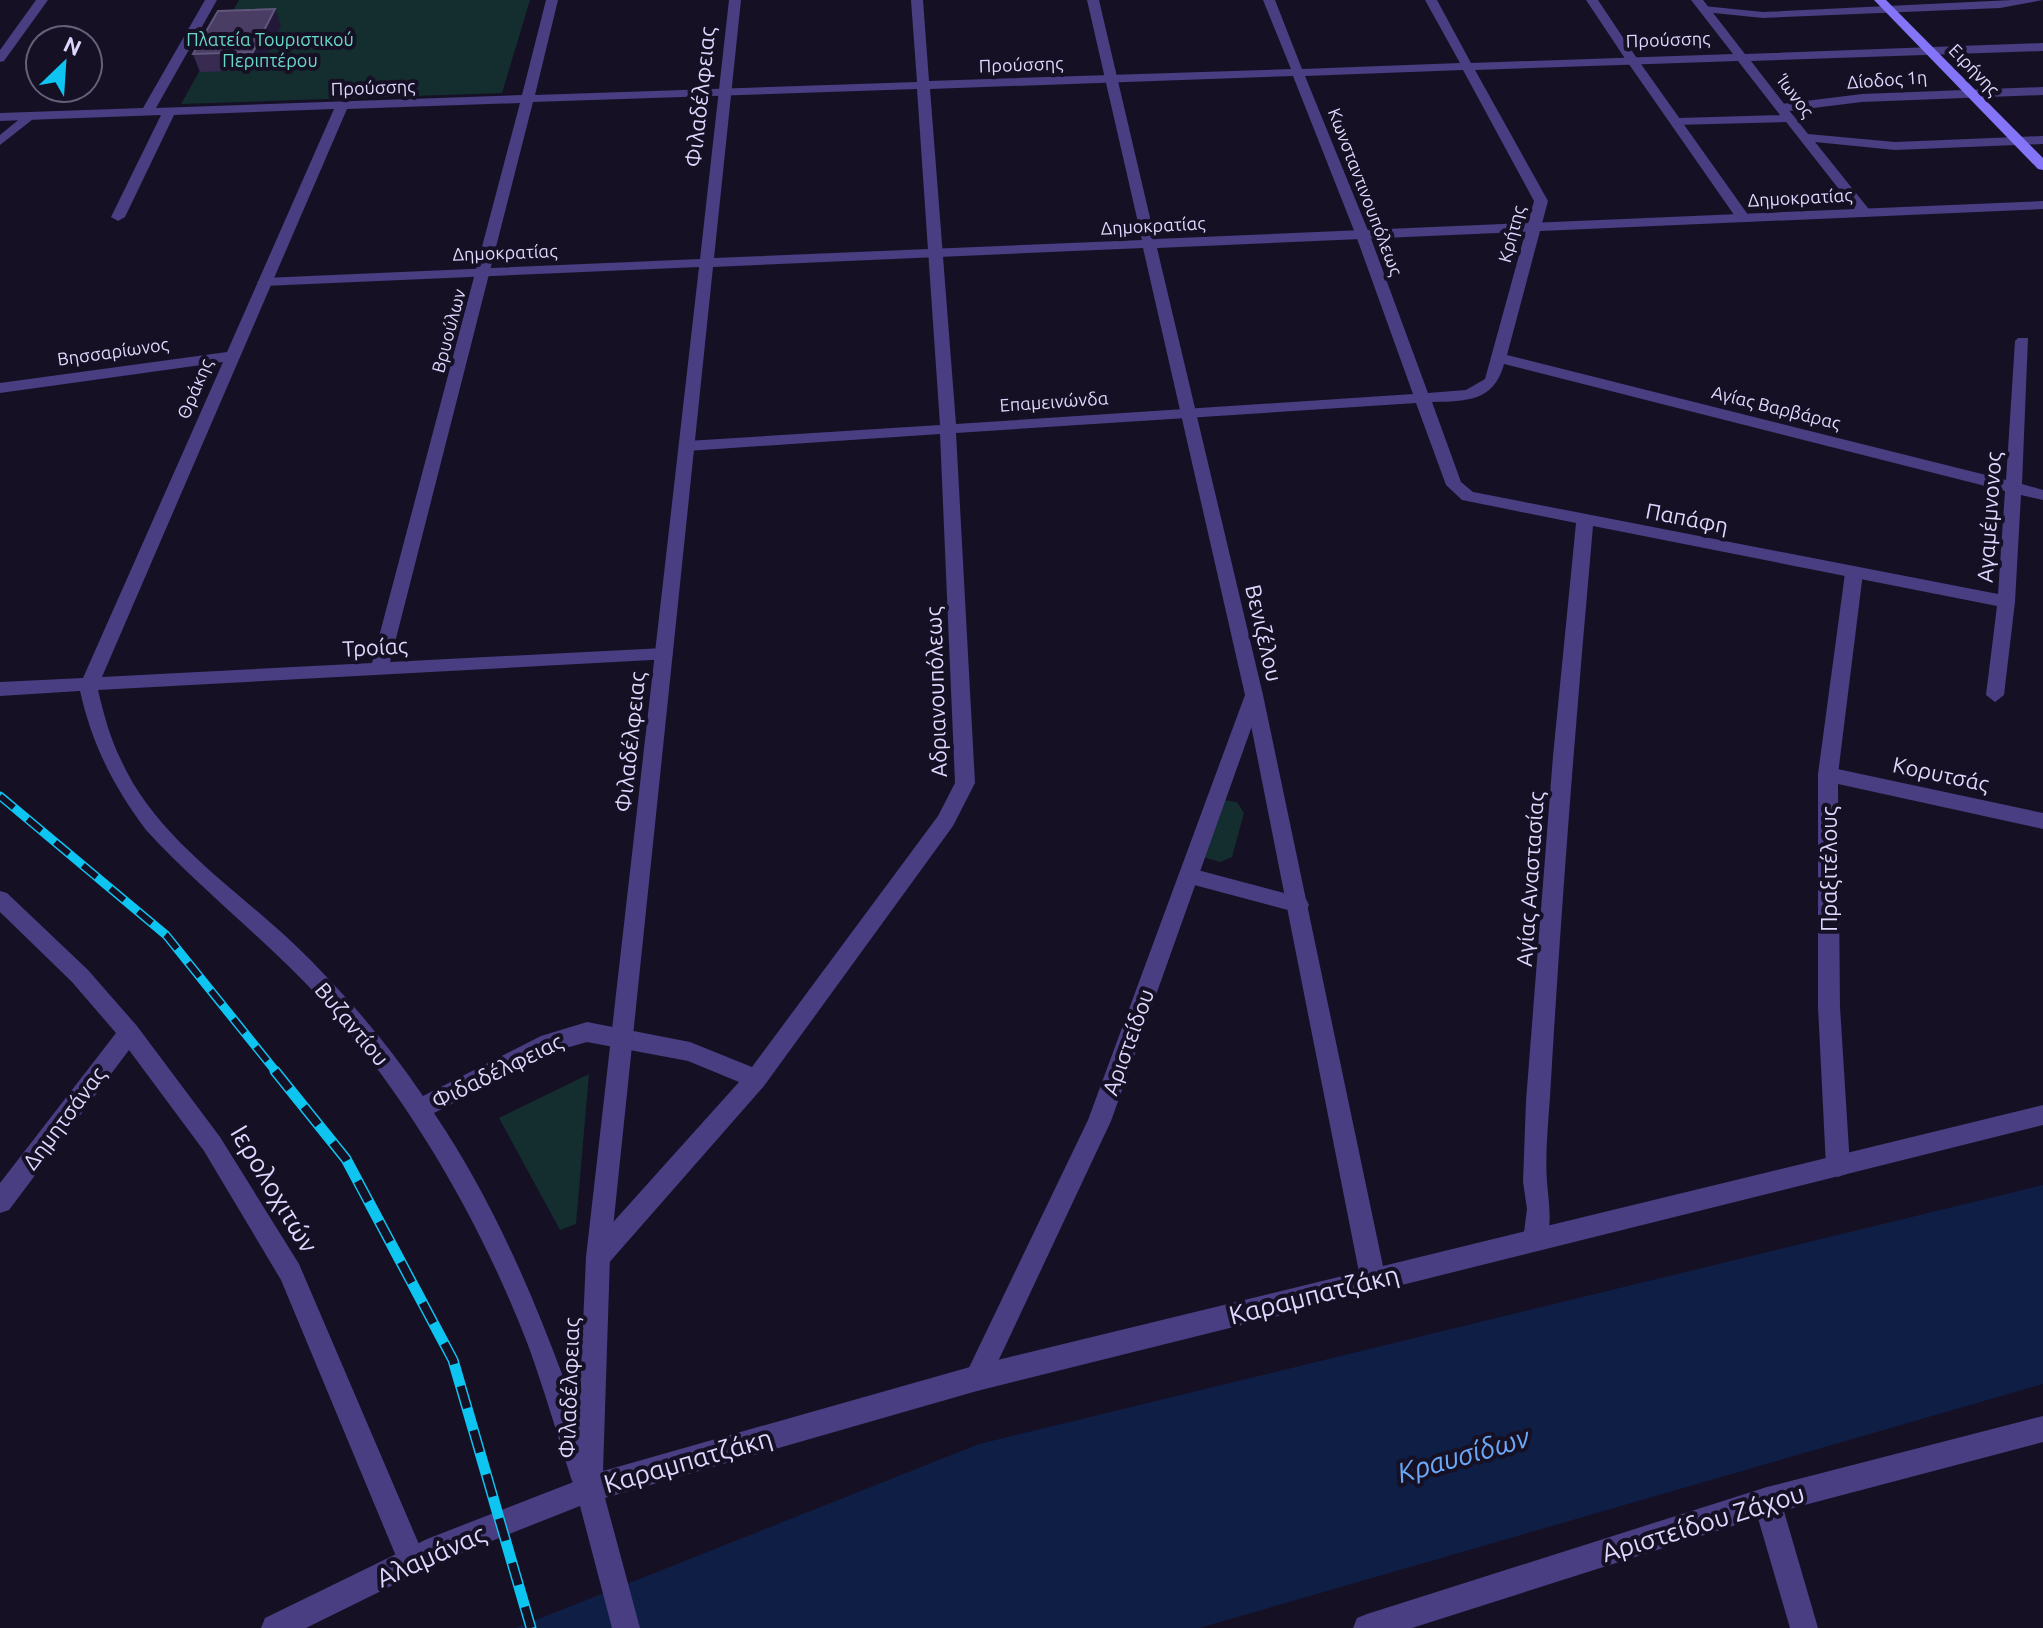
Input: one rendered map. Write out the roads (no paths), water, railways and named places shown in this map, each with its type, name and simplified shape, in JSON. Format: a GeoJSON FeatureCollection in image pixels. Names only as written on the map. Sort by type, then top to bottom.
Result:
{"type":"FeatureCollection","features":[{"type":"Feature","properties":{"kind":"main road","name":"Ειρήνης"},"geometry":{"type":"LineString","coordinates":[[1884,4],[2043,166]]}},
{"type":"Feature","properties":{"kind":"street"},"geometry":{"type":"LineString","coordinates":[[0,58],[42,0]]}},
{"type":"Feature","properties":{"kind":"street"},"geometry":{"type":"LineString","coordinates":[[147,112],[211,0]]}},
{"type":"Feature","properties":{"kind":"street","name":"Βρυούλων"},"geometry":{"type":"LineString","coordinates":[[379,670],[485,272],[552,0]]}},
{"type":"Feature","properties":{"kind":"street","name":"Φιλαδέλφειας"},"geometry":{"type":"LineString","coordinates":[[589,1489],[598,1257],[735,0]]}},
{"type":"Feature","properties":{"kind":"street","name":"Αδριανουπόλεως"},"geometry":{"type":"LineString","coordinates":[[598,1257],[756,1079],[946,821],[965,783],[948,429],[917,0]]}},
{"type":"Feature","properties":{"kind":"street","name":"Βενιζέλου"},"geometry":{"type":"LineString","coordinates":[[1093,0],[1254,695],[1373,1280]]}},
{"type":"Feature","properties":{"kind":"street","name":"Κωνσταντινουπόλεως"},"geometry":{"type":"LineString","coordinates":[[1269,0],[1424,398]]}},
{"type":"Feature","properties":{"kind":"street","name":"Κρήτης"},"geometry":{"type":"LineString","coordinates":[[1424,398],[1475,393],[1492,381],[1541,201],[1431,0]]}},
{"type":"Feature","properties":{"kind":"street"},"geometry":{"type":"LineString","coordinates":[[1592,0],[1744,219]]}},
{"type":"Feature","properties":{"kind":"street"},"geometry":{"type":"LineString","coordinates":[[1701,4],[1763,15],[1884,4],[2000,5],[2037,0]]}},
{"type":"Feature","properties":{"kind":"street","name":"Ίωνος"},"geometry":{"type":"LineString","coordinates":[[1701,4],[1865,213]]}},
{"type":"Feature","properties":{"kind":"street","name":"Προύσσης"},"geometry":{"type":"LineString","coordinates":[[0,117],[341,108],[1743,55],[2043,47]]}},
{"type":"Feature","properties":{"kind":"street","name":"Δίοδος 1η"},"geometry":{"type":"LineString","coordinates":[[1679,122],[1785,113],[1862,98],[2043,91]]}},
{"type":"Feature","properties":{"kind":"street","name":"Θράκης"},"geometry":{"type":"LineString","coordinates":[[88,687],[341,108]]}},
{"type":"Feature","properties":{"kind":"street"},"geometry":{"type":"LineString","coordinates":[[118,217],[169,112]]}},
{"type":"Feature","properties":{"kind":"street"},"geometry":{"type":"LineString","coordinates":[[0,141],[31,116]]}},
{"type":"Feature","properties":{"kind":"street"},"geometry":{"type":"LineString","coordinates":[[1804,137],[1895,146],[2043,140]]}},
{"type":"Feature","properties":{"kind":"street","name":"Δημοκρατίας"},"geometry":{"type":"LineString","coordinates":[[264,282],[2043,205]]}},
{"type":"Feature","properties":{"kind":"street","name":"Αγαμέμνονος"},"geometry":{"type":"LineString","coordinates":[[1995,695],[2006,602],[2023,341]]}},
{"type":"Feature","properties":{"kind":"street","name":"Βησσαρίωνος"},"geometry":{"type":"LineString","coordinates":[[0,388],[231,356]]}},
{"type":"Feature","properties":{"kind":"street","name":"Αγίας Βαρβάρας"},"geometry":{"type":"LineString","coordinates":[[1499,358],[2043,495]]}},
{"type":"Feature","properties":{"kind":"street","name":"Επαμεινώνδα"},"geometry":{"type":"LineString","coordinates":[[687,446],[1424,398]]}},
{"type":"Feature","properties":{"kind":"street","name":"Παπάφη"},"geometry":{"type":"LineString","coordinates":[[1424,398],[1454,485],[1468,496],[2006,602]]}},
{"type":"Feature","properties":{"kind":"street","name":"Αγίας Αναστασίας"},"geometry":{"type":"LineString","coordinates":[[1535,1240],[1539,1209],[1535,1182],[1538,1101],[1563,756],[1585,521]]}},
{"type":"Feature","properties":{"kind":"street","name":"Πραξιτέλους"},"geometry":{"type":"LineString","coordinates":[[1838,1166],[1829,1007],[1828,774],[1843,636],[1854,573]]}},
{"type":"Feature","properties":{"kind":"street","name":"Τροίας"},"geometry":{"type":"LineString","coordinates":[[88,687],[664,654]]}},
{"type":"Feature","properties":{"kind":"street"},"geometry":{"type":"LineString","coordinates":[[0,689],[88,687]]}},
{"type":"Feature","properties":{"kind":"street","name":"Βυζαντίου"},"geometry":{"type":"LineString","coordinates":[[88,687],[101,743],[136,806],[171,848],[266,931],[334,1000],[419,1109],[485,1226],[534,1328],[589,1489]]}},
{"type":"Feature","properties":{"kind":"street","name":"Αριστείδου"},"geometry":{"type":"LineString","coordinates":[[977,1378],[1099,1121],[1254,695]]}},
{"type":"Feature","properties":{"kind":"street","name":"Κορυτσάς"},"geometry":{"type":"LineString","coordinates":[[1828,774],[2043,821]]}},
{"type":"Feature","properties":{"kind":"street"},"geometry":{"type":"LineString","coordinates":[[1190,876],[1299,905]]}},
{"type":"Feature","properties":{"kind":"street","name":"Ιερολοχιτών"},"geometry":{"type":"LineString","coordinates":[[0,899],[80,976],[129,1033],[212,1144],[290,1272],[413,1563]]}},
{"type":"Feature","properties":{"kind":"street","name":"Φιδαδέλφειας"},"geometry":{"type":"LineString","coordinates":[[419,1109],[566,1036],[587,1032],[690,1052],[756,1079]]}},
{"type":"Feature","properties":{"kind":"street","name":"Δημητσάνας"},"geometry":{"type":"LineString","coordinates":[[0,1202],[129,1033]]}},
{"type":"Feature","properties":{"kind":"street","name":"Καραμπατζάκη"},"geometry":{"type":"LineString","coordinates":[[589,1489],[977,1378],[2043,1115]]}},
{"type":"Feature","properties":{"kind":"street","name":"Αριστείδου Ζάχου"},"geometry":{"type":"LineString","coordinates":[[1367,1628],[1767,1501],[2043,1429]]}},
{"type":"Feature","properties":{"kind":"street"},"geometry":{"type":"LineString","coordinates":[[589,1489],[626,1628]]}},
{"type":"Feature","properties":{"kind":"street","name":"Αλαμάνας"},"geometry":{"type":"LineString","coordinates":[[275,1628],[437,1549],[589,1489]]}},
{"type":"Feature","properties":{"kind":"street"},"geometry":{"type":"LineString","coordinates":[[1767,1501],[1804,1628]]}},
{"type":"Feature","properties":{"kind":"water","name":"Κραυσίδων"},"geometry":{"type":"Polygon","coordinates":[[[2043,1185],[2043,1384],[1199,1628],[516,1628],[979,1444],[2043,1185]]]}},
{"type":"Feature","properties":{"kind":"railway"},"geometry":{"type":"LineString","coordinates":[[0,796],[166,935],[277,1073]]}},
{"type":"Feature","properties":{"kind":"railway"},"geometry":{"type":"LineString","coordinates":[[275,1071],[346,1159],[453,1360],[531,1628]]}},
{"type":"Feature","properties":{"kind":"park label","name":"Πλατεία Τουριστικού Περιπτέρου"},"geometry":{"type":"Point","coordinates":[270,50]}}]}
